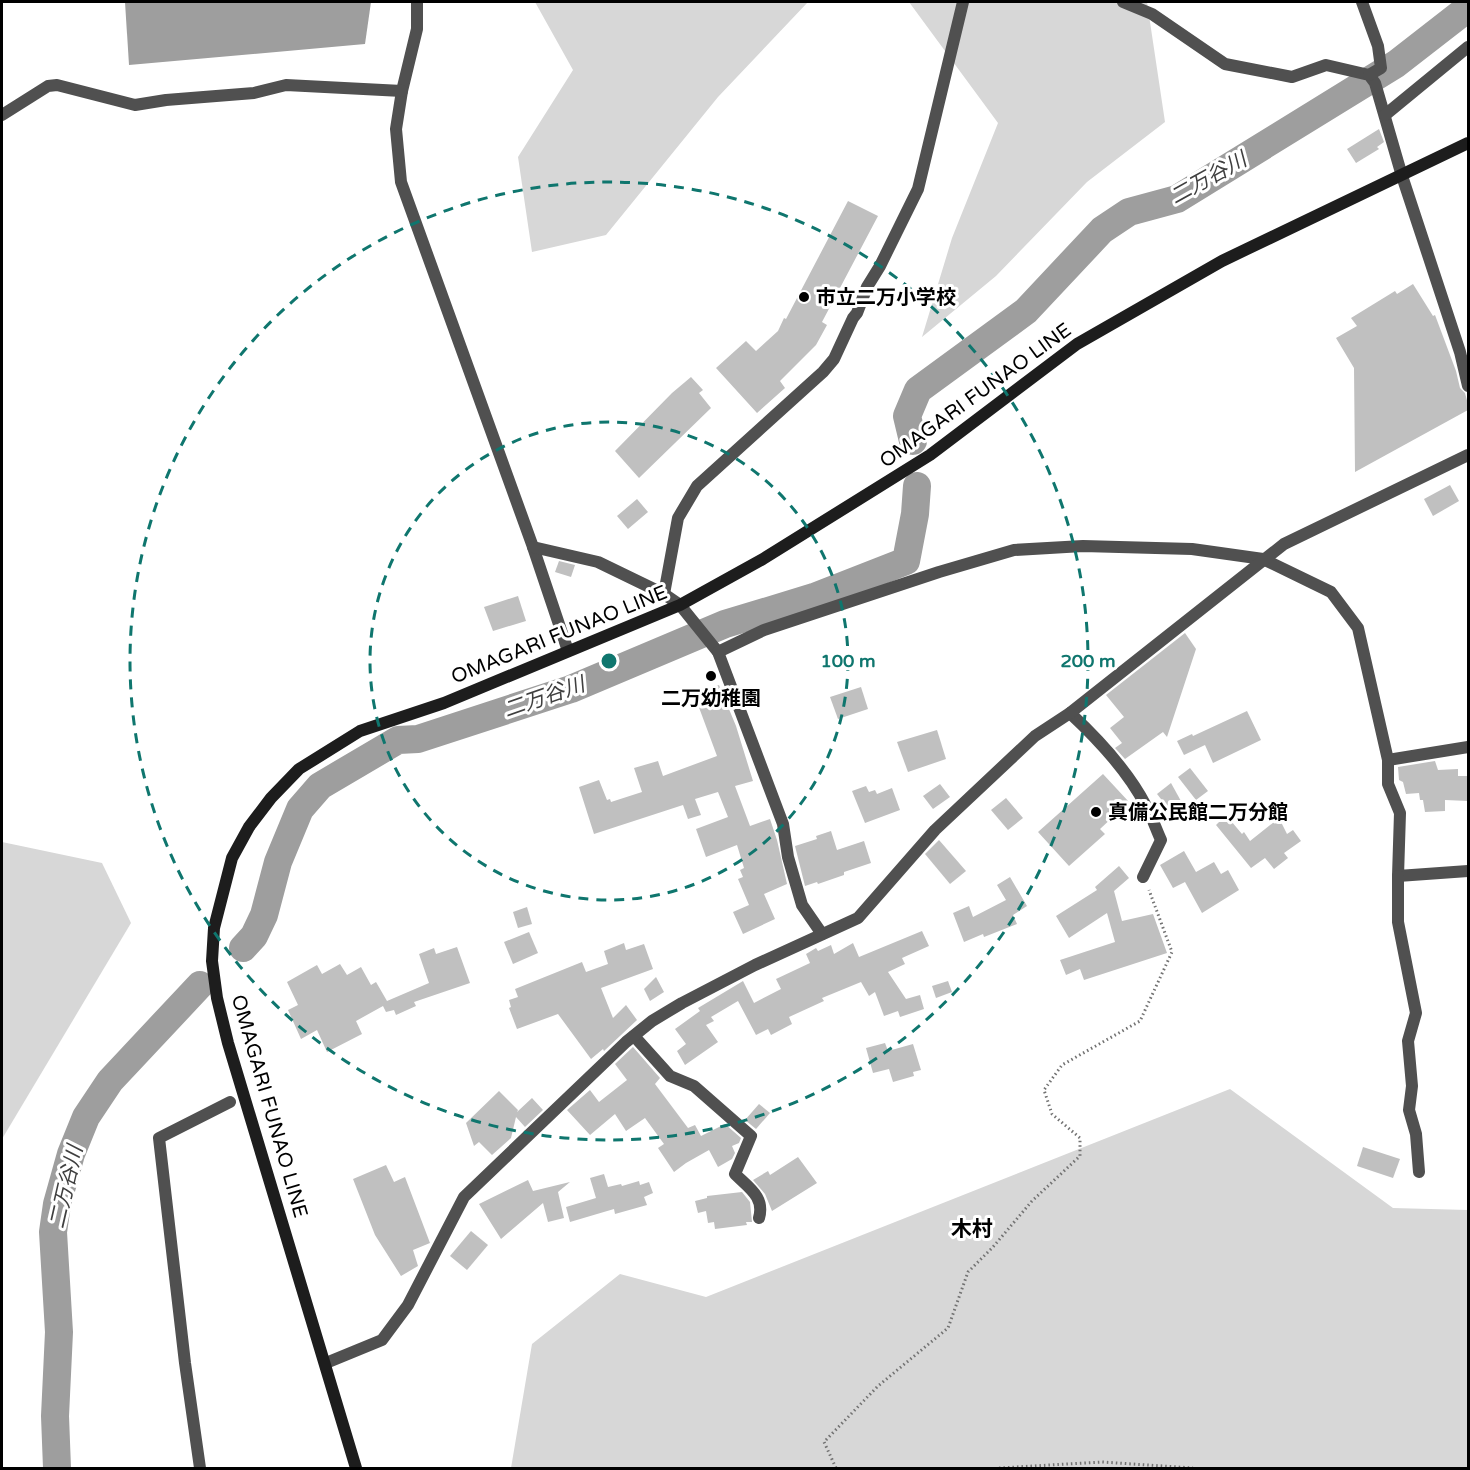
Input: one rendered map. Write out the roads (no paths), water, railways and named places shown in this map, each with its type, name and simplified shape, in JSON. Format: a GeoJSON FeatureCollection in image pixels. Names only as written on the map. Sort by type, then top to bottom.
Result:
{"type":"FeatureCollection","features":[{"type":"Feature","properties":{"kind":"main road","name":"OMAGARI FUNAO LINE"},"geometry":{"type":"LineString","coordinates":[[356,1468],[228,1043],[217,999],[212,961],[214,928],[232,858],[249,827],[271,798],[299,769],[360,731],[444,702],[680,605],[763,559],[930,455],[1077,344],[1222,261],[1468,143]]}},
{"type":"Feature","properties":{"kind":"street"},"geometry":{"type":"LineString","coordinates":[[417,2],[417,29],[402,91],[396,129],[401,182],[533,547],[568,651]]}},
{"type":"Feature","properties":{"kind":"street"},"geometry":{"type":"LineString","coordinates":[[664,594],[678,518],[697,486],[823,372],[834,359],[867,287],[880,266],[918,189],[963,2]]}},
{"type":"Feature","properties":{"kind":"street"},"geometry":{"type":"LineString","coordinates":[[1124,2],[1152,14],[1225,64],[1292,77],[1326,65],[1369,75],[1375,83],[1402,176],[1460,352],[1468,386]]}},
{"type":"Feature","properties":{"kind":"street"},"geometry":{"type":"LineString","coordinates":[[1362,2],[1378,46],[1381,68],[1369,75]]}},
{"type":"Feature","properties":{"kind":"street"},"geometry":{"type":"LineString","coordinates":[[1385,115],[1468,47]]}},
{"type":"Feature","properties":{"kind":"street"},"geometry":{"type":"LineString","coordinates":[[2,115],[48,86],[57,85],[135,105],[166,100],[254,93],[286,85],[402,91]]}},
{"type":"Feature","properties":{"kind":"street"},"geometry":{"type":"LineString","coordinates":[[326,1363],[382,1340],[408,1305],[465,1197],[652,1021],[682,1003],[858,918],[935,830],[1035,736],[1195,616],[1263,559],[1291,540],[1468,455]]}},
{"type":"Feature","properties":{"kind":"street"},"geometry":{"type":"LineString","coordinates":[[718,652],[775,626],[1014,550],[1083,546],[1192,549],[1263,559],[1331,592],[1358,628],[1388,760],[1388,784],[1400,813],[1398,922],[1416,1013],[1408,1041],[1412,1086],[1409,1110],[1416,1134],[1419,1172]]}},
{"type":"Feature","properties":{"kind":"street"},"geometry":{"type":"LineString","coordinates":[[533,547],[598,562],[664,594],[680,605],[718,652],[783,824],[788,857],[802,905],[822,934]]}},
{"type":"Feature","properties":{"kind":"street"},"geometry":{"type":"LineString","coordinates":[[1070,712],[1125,773],[1146,806],[1161,840],[1143,877]]}},
{"type":"Feature","properties":{"kind":"street"},"geometry":{"type":"LineString","coordinates":[[1388,760],[1468,747]]}},
{"type":"Feature","properties":{"kind":"street"},"geometry":{"type":"LineString","coordinates":[[1398,876],[1468,871]]}},
{"type":"Feature","properties":{"kind":"street"},"geometry":{"type":"LineString","coordinates":[[634,1036],[670,1076],[694,1086],[751,1136],[735,1174],[756,1194],[762,1208],[759,1218]]}},
{"type":"Feature","properties":{"kind":"street"},"geometry":{"type":"LineString","coordinates":[[200,1468],[185,1364],[159,1138],[230,1102]]}},
{"type":"Feature","properties":{"kind":"waterway","name":"二万谷川"},"geometry":{"type":"LineString","coordinates":[[913,441],[907,416],[918,390],[1026,311],[1102,230],[1129,212],[1177,199],[1396,64],[1468,8]]}},
{"type":"Feature","properties":{"kind":"waterway","name":"二万谷川"},"geometry":{"type":"LineString","coordinates":[[243,948],[254,936],[264,915],[278,862],[300,809],[320,786],[398,740],[418,739],[571,689],[725,624],[814,597],[906,561],[915,514],[917,486]]}},
{"type":"Feature","properties":{"kind":"waterway","name":"二万谷川"},"geometry":{"type":"LineString","coordinates":[[57,1468],[55,1416],[59,1332],[53,1232],[57,1204],[71,1154],[86,1117],[110,1081],[200,985]]}},
{"type":"Feature","properties":{"kind":"place","name":"市立二万小学校"},"geometry":{"type":"Point","coordinates":[804,297]}},
{"type":"Feature","properties":{"kind":"place","name":"二万幼稚園"},"geometry":{"type":"Point","coordinates":[711,676]}},
{"type":"Feature","properties":{"kind":"place","name":"真備公民館二万分館"},"geometry":{"type":"Point","coordinates":[1096,812]}},
{"type":"Feature","properties":{"kind":"district","name":"木村"},"geometry":{"type":"Point","coordinates":[972,1229]}}]}
